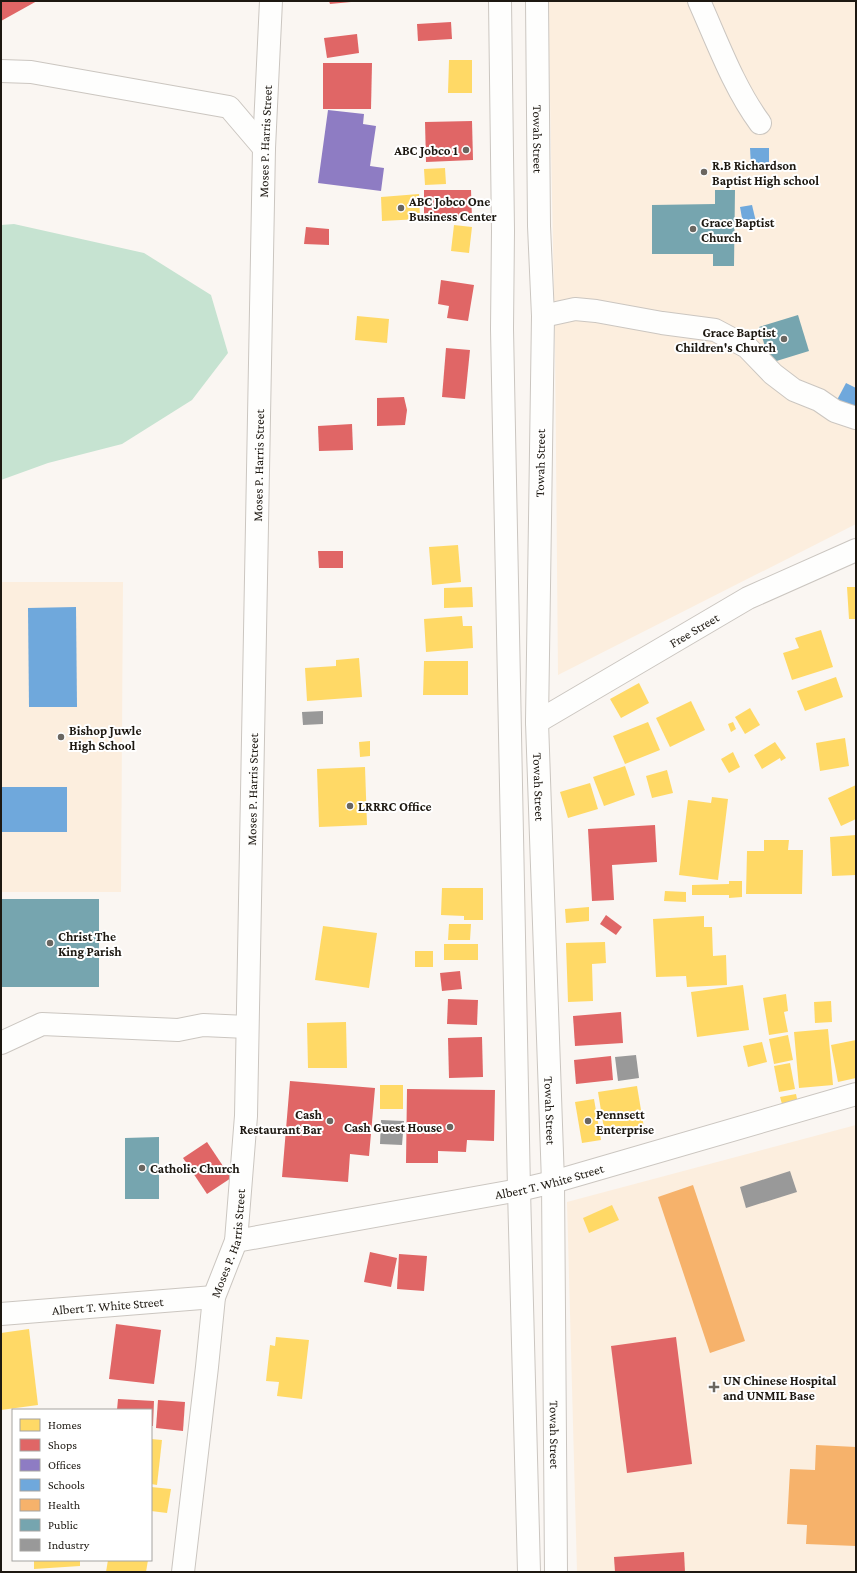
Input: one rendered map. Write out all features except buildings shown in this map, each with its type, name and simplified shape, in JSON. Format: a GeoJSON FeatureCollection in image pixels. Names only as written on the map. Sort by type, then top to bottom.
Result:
{"type":"FeatureCollection","features":[{"type":"Feature","properties":{"kind":"main road","name":"Moses P. Harris Street"},"geometry":{"type":"LineString","coordinates":[[183,1572],[214,1297],[236,1241],[246,1116],[264,148],[271,1]]}},
{"type":"Feature","properties":{"kind":"main road"},"geometry":{"type":"LineString","coordinates":[[500,1],[503,231],[502,329],[519,1190],[529,1572]]}},
{"type":"Feature","properties":{"kind":"main road","name":"Towah Street"},"geometry":{"type":"LineString","coordinates":[[537,1],[540,226],[543,316],[538,722],[553,1182],[556,1572]]}},
{"type":"Feature","properties":{"kind":"main road"},"geometry":{"type":"LineString","coordinates":[[699,1],[735,80],[752,113],[760,123]]}},
{"type":"Feature","properties":{"kind":"main road"},"geometry":{"type":"LineString","coordinates":[[1,71],[31,72],[229,107],[264,148]]}},
{"type":"Feature","properties":{"kind":"main road"},"geometry":{"type":"LineString","coordinates":[[543,316],[575,309],[715,330],[747,347],[773,374],[794,390],[819,400],[835,410],[856,418]]}},
{"type":"Feature","properties":{"kind":"main road","name":"Free Street"},"geometry":{"type":"LineString","coordinates":[[538,722],[748,598],[856,550]]}},
{"type":"Feature","properties":{"kind":"main road"},"geometry":{"type":"LineString","coordinates":[[1,1043],[42,1024],[178,1030],[203,1025],[247,1026]]}},
{"type":"Feature","properties":{"kind":"main road","name":"Albert T. White Street"},"geometry":{"type":"LineString","coordinates":[[236,1241],[519,1190],[553,1182],[856,1094]]}},
{"type":"Feature","properties":{"kind":"main road","name":"Albert T. White Street"},"geometry":{"type":"LineString","coordinates":[[1,1314],[214,1297]]}},
{"type":"Feature","properties":{"kind":"shaded area","name":"R.B Richardson Baptist High school"},"geometry":{"type":"Polygon","coordinates":[[[548,1],[856,1],[856,524],[558,675],[555,343],[548,1]]]}},
{"type":"Feature","properties":{"kind":"shaded area","name":"Bishop Juwle High School"},"geometry":{"type":"Polygon","coordinates":[[[1,582],[123,582],[121,892],[1,892],[1,582]]]}},
{"type":"Feature","properties":{"kind":"shaded area","name":"UN Chinese Hospital and UNMIL Base"},"geometry":{"type":"Polygon","coordinates":[[[856,1125],[856,1572],[577,1572],[567,1202],[856,1125]]]}},
{"type":"Feature","properties":{"kind":"green space"},"geometry":{"type":"Polygon","coordinates":[[[14,224],[144,253],[211,295],[228,353],[192,400],[122,444],[48,463],[1,480],[1,225],[14,224]]]}},
{"type":"Feature","properties":{"kind":"place","name":"ABC Jobco 1"},"geometry":{"type":"Point","coordinates":[466,150]}},
{"type":"Feature","properties":{"kind":"place","name":"R.B Richardson Baptist High school"},"geometry":{"type":"Point","coordinates":[704,172]}},
{"type":"Feature","properties":{"kind":"place","name":"ABC Jobco One Business Center"},"geometry":{"type":"Point","coordinates":[401,208]}},
{"type":"Feature","properties":{"kind":"place","name":"Grace Baptist Church"},"geometry":{"type":"Point","coordinates":[693,229]}},
{"type":"Feature","properties":{"kind":"place","name":"Grace Baptist Children's Church"},"geometry":{"type":"Point","coordinates":[784,339]}},
{"type":"Feature","properties":{"kind":"place","name":"Bishop Juwle High School"},"geometry":{"type":"Point","coordinates":[61,737]}},
{"type":"Feature","properties":{"kind":"place","name":"LRRRC Office"},"geometry":{"type":"Point","coordinates":[350,806]}},
{"type":"Feature","properties":{"kind":"place","name":"Christ The King Parish"},"geometry":{"type":"Point","coordinates":[50,943]}},
{"type":"Feature","properties":{"kind":"place","name":"Cash Restaurant Bar"},"geometry":{"type":"Point","coordinates":[330,1121]}},
{"type":"Feature","properties":{"kind":"place","name":"Pennsett Enterprise"},"geometry":{"type":"Point","coordinates":[588,1121]}},
{"type":"Feature","properties":{"kind":"place","name":"Cash Guest House"},"geometry":{"type":"Point","coordinates":[450,1127]}},
{"type":"Feature","properties":{"kind":"place","name":"Catholic Church"},"geometry":{"type":"Point","coordinates":[142,1168]}},
{"type":"Feature","properties":{"kind":"place","name":"UN Chinese Hospital and UNMIL Base"},"geometry":{"type":"Point","coordinates":[714,1387]}}]}
